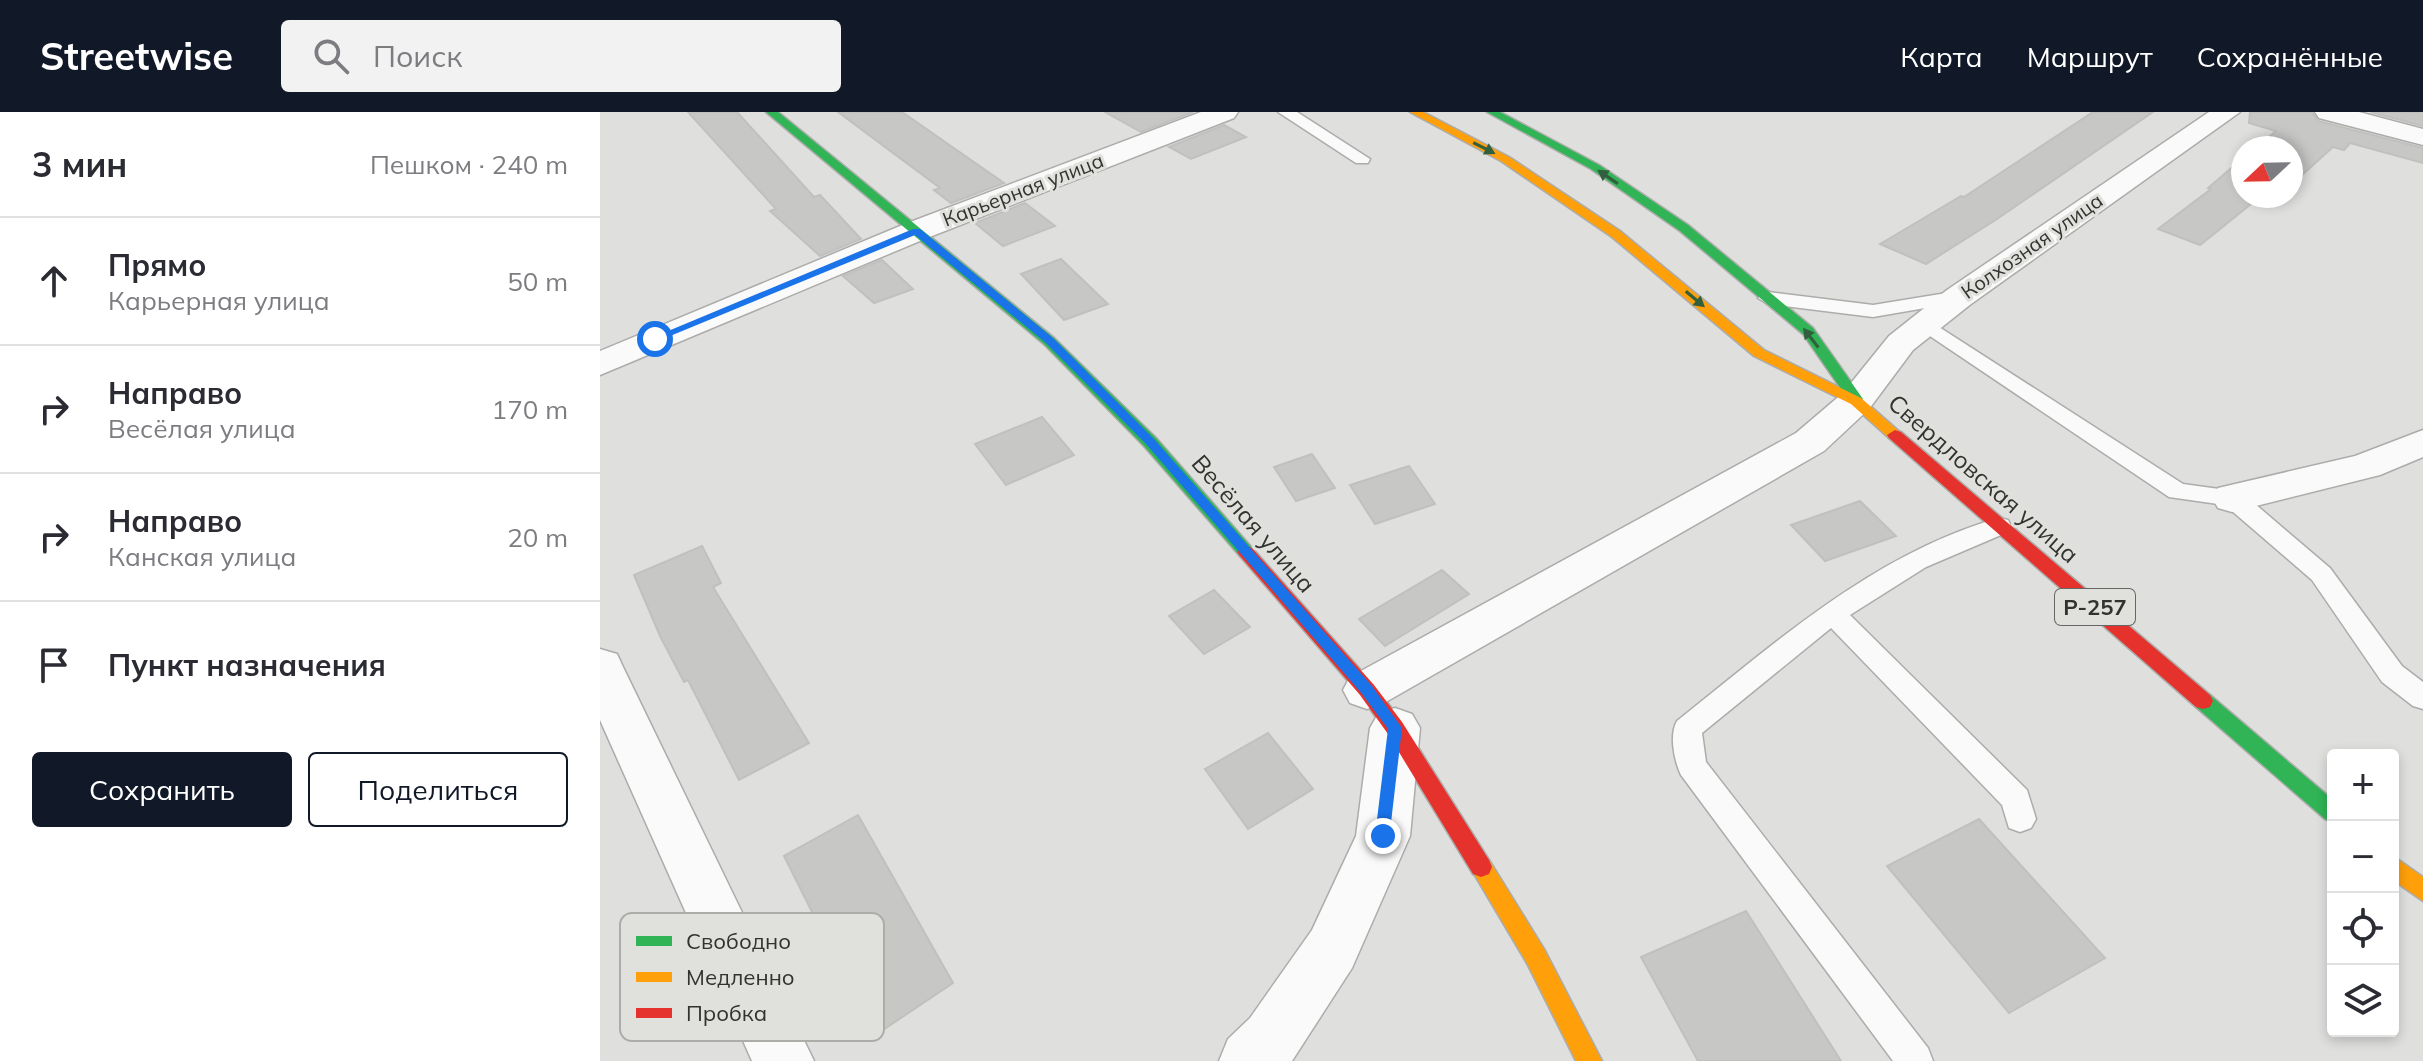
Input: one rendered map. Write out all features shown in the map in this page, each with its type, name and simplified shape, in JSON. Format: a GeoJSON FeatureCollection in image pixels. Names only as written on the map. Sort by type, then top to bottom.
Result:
{"type":"FeatureCollection","features":[{"type":"Feature","properties":{"kind":"main road","name":"Весёлая улица"},"geometry":{"type":"LineString","coordinates":[[771,112],[1049,341],[1150,442],[1381,709],[1536,957],[1589,1061]]}},
{"type":"Feature","properties":{"kind":"main road","name":"Свердловская улица"},"geometry":{"type":"LineString","coordinates":[[1415,112],[1505,159],[1616,234],[1759,353],[1856,401]]}},
{"type":"Feature","properties":{"kind":"main road","name":"Свердловская улица"},"geometry":{"type":"LineString","coordinates":[[1492,112],[1607,176],[1684,228],[1808,331],[1856,401],[2327,808]]}},
{"type":"Feature","properties":{"kind":"main road"},"geometry":{"type":"LineString","coordinates":[[2399,871],[2423,891]]}},
{"type":"Feature","properties":{"kind":"street","name":"Карьерная улица"},"geometry":{"type":"LineString","coordinates":[[600,364],[916,231],[1225,112]]}},
{"type":"Feature","properties":{"kind":"street","name":"Колхозная улица"},"geometry":{"type":"LineString","coordinates":[[1381,709],[1810,442],[1856,401],[1901,343],[1959,297],[2227,112]]}},
{"type":"Feature","properties":{"kind":"street"},"geometry":{"type":"LineString","coordinates":[[2328,112],[2423,137]]}},
{"type":"Feature","properties":{"kind":"street"},"geometry":{"type":"LineString","coordinates":[[2232,498],[2366,466],[2423,442]]}},
{"type":"Feature","properties":{"kind":"street"},"geometry":{"type":"LineString","coordinates":[[600,667],[714,913]]}},
{"type":"Feature","properties":{"kind":"street"},"geometry":{"type":"LineString","coordinates":[[1250,1061],[1271,1039],[1332,949],[1383,836],[1381,709]]}},
{"type":"Feature","properties":{"kind":"street"},"geometry":{"type":"LineString","coordinates":[[774,1041],[783,1061]]}},
{"type":"Feature","properties":{"kind":"lane"},"geometry":{"type":"LineString","coordinates":[[1286,112],[1362,159]]}},
{"type":"Feature","properties":{"kind":"lane"},"geometry":{"type":"LineString","coordinates":[[1768,298],[1873,311],[1959,297]]}},
{"type":"Feature","properties":{"kind":"lane"},"geometry":{"type":"LineString","coordinates":[[1925,324],[2177,491],[2232,498],[2321,574],[2392,674],[2423,698]]}},
{"type":"Feature","properties":{"kind":"lane"},"geometry":{"type":"LineString","coordinates":[[1915,1061],[1692,766],[1687,729],[1832,613],[1917,561],[1999,526]]}},
{"type":"Feature","properties":{"kind":"lane"},"geometry":{"type":"LineString","coordinates":[[1832,613],[2016,799],[2020,819]]}},
{"type":"Feature","properties":{"kind":"building"},"geometry":{"type":"Polygon","coordinates":[[[688,112],[737,112],[814,197],[820,195],[861,239],[820,256],[770,211],[776,209],[688,112]]]}},
{"type":"Feature","properties":{"kind":"building"},"geometry":{"type":"Polygon","coordinates":[[[838,112],[902,112],[1004,183],[951,203],[934,190],[940,188],[838,112]]]}},
{"type":"Feature","properties":{"kind":"building"},"geometry":{"type":"Polygon","coordinates":[[[1105,112],[1193,112],[1141,132],[1105,112]]]}},
{"type":"Feature","properties":{"kind":"building"},"geometry":{"type":"Polygon","coordinates":[[[2093,112],[2153,112],[1926,264],[1880,244],[1964,197],[2093,112]]]}},
{"type":"Feature","properties":{"kind":"building"},"geometry":{"type":"Polygon","coordinates":[[[2250,112],[2312,112],[2318,121],[2423,148],[2423,163],[2350,143],[2344,150],[2333,147],[2303,174],[2303,136],[2270,136],[2276,131],[2249,123],[2250,112]]]}},
{"type":"Feature","properties":{"kind":"building"},"geometry":{"type":"Polygon","coordinates":[[[2371,112],[2423,112],[2423,126],[2371,112]]]}},
{"type":"Feature","properties":{"kind":"building"},"geometry":{"type":"Polygon","coordinates":[[[1224,125],[1246,137],[1191,159],[1169,147],[1224,125]]]}},
{"type":"Feature","properties":{"kind":"building"},"geometry":{"type":"Polygon","coordinates":[[[2231,168],[2231,208],[2246,208],[2200,245],[2158,229],[2211,189],[2208,188],[2231,168]]]}},
{"type":"Feature","properties":{"kind":"building"},"geometry":{"type":"Polygon","coordinates":[[[1025,203],[1055,226],[1003,246],[975,223],[1025,203]]]}},
{"type":"Feature","properties":{"kind":"building"},"geometry":{"type":"Polygon","coordinates":[[[1061,259],[1108,304],[1064,320],[1021,274],[1061,259]]]}},
{"type":"Feature","properties":{"kind":"building"},"geometry":{"type":"Polygon","coordinates":[[[882,260],[913,289],[874,303],[843,276],[882,260]]]}},
{"type":"Feature","properties":{"kind":"building"},"geometry":{"type":"Polygon","coordinates":[[[1042,417],[1074,455],[1006,485],[975,444],[1042,417]]]}},
{"type":"Feature","properties":{"kind":"building"},"geometry":{"type":"Polygon","coordinates":[[[1312,454],[1335,488],[1296,501],[1274,467],[1312,454]]]}},
{"type":"Feature","properties":{"kind":"building"},"geometry":{"type":"Polygon","coordinates":[[[1409,466],[1435,504],[1375,524],[1350,485],[1409,466]]]}},
{"type":"Feature","properties":{"kind":"building"},"geometry":{"type":"Polygon","coordinates":[[[1860,501],[1896,536],[1825,561],[1791,525],[1860,501]]]}},
{"type":"Feature","properties":{"kind":"building"},"geometry":{"type":"Polygon","coordinates":[[[702,546],[721,583],[713,587],[809,743],[739,780],[688,680],[684,682],[660,636],[634,575],[702,546]]]}},
{"type":"Feature","properties":{"kind":"building"},"geometry":{"type":"Polygon","coordinates":[[[1442,570],[1469,594],[1385,646],[1359,619],[1442,570]]]}},
{"type":"Feature","properties":{"kind":"building"},"geometry":{"type":"Polygon","coordinates":[[[1214,590],[1250,627],[1204,654],[1169,616],[1214,590]]]}},
{"type":"Feature","properties":{"kind":"building"},"geometry":{"type":"Polygon","coordinates":[[[1268,733],[1313,789],[1248,829],[1205,769],[1268,733]]]}},
{"type":"Feature","properties":{"kind":"building"},"geometry":{"type":"Polygon","coordinates":[[[858,815],[953,983],[884,1029],[884,913],[812,913],[784,856],[858,815]]]}},
{"type":"Feature","properties":{"kind":"building"},"geometry":{"type":"Polygon","coordinates":[[[1979,819],[2105,958],[2009,1013],[1887,866],[1979,819]]]}},
{"type":"Feature","properties":{"kind":"building"},"geometry":{"type":"Polygon","coordinates":[[[1746,911],[1841,1061],[1698,1061],[1641,957],[1746,911]]]}},
{"type":"Feature","properties":{"kind":"traffic: fast"},"geometry":{"type":"LineString","coordinates":[[771,112],[1049,341],[1150,442],[1246,552]]}},
{"type":"Feature","properties":{"kind":"traffic: fast"},"geometry":{"type":"LineString","coordinates":[[1492,112],[1595,167],[1684,228],[1808,331],[1855,399]]}},
{"type":"Feature","properties":{"kind":"traffic: fast"},"geometry":{"type":"LineString","coordinates":[[2203,701],[2327,808]]}},
{"type":"Feature","properties":{"kind":"traffic: slow"},"geometry":{"type":"LineString","coordinates":[[1415,112],[1505,159],[1616,234],[1759,353],[1856,401],[1895,435]]}},
{"type":"Feature","properties":{"kind":"traffic: slow"},"geometry":{"type":"LineString","coordinates":[[1481,867],[1536,957],[1589,1061]]}},
{"type":"Feature","properties":{"kind":"traffic: slow"},"geometry":{"type":"LineString","coordinates":[[2399,871],[2423,891]]}},
{"type":"Feature","properties":{"kind":"traffic: jam"},"geometry":{"type":"LineString","coordinates":[[1895,435],[2203,701]]}},
{"type":"Feature","properties":{"kind":"traffic: jam"},"geometry":{"type":"LineString","coordinates":[[1246,552],[1367,690],[1395,728],[1481,867]]}},
{"type":"Feature","properties":{"kind":"route"},"geometry":{"type":"LineString","coordinates":[[655,339],[916,231],[1049,341],[1150,442],[1367,690],[1395,728],[1383,836]]}}]}
